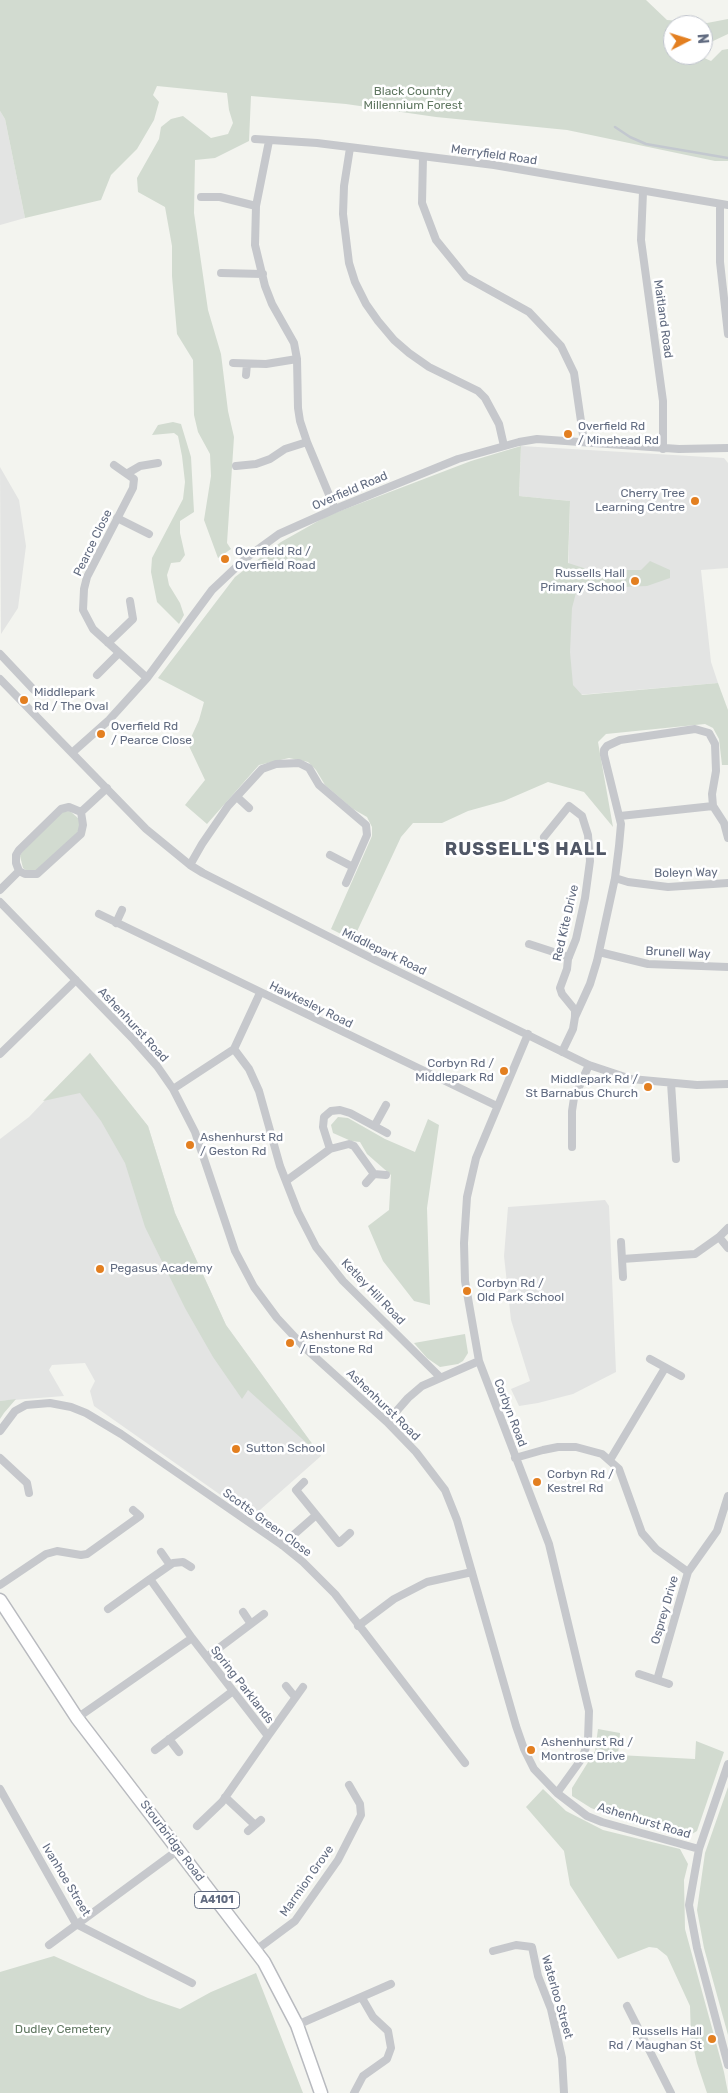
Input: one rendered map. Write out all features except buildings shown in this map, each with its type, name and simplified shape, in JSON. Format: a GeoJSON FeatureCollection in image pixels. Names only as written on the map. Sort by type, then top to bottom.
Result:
{"type":"FeatureCollection","features":[{"type":"Feature","properties":{"kind":"main road","name":"Stourbridge Road"},"geometry":{"type":"LineString","coordinates":[[0,1600],[77,1718],[256,1950],[297,2026],[321,2093]]}},
{"type":"Feature","properties":{"kind":"street","name":"Merryfield Road"},"geometry":{"type":"LineString","coordinates":[[256,139],[318,144],[494,165],[724,205]]}},
{"type":"Feature","properties":{"kind":"street"},"geometry":{"type":"LineString","coordinates":[[269,141],[256,206],[255,245],[265,286],[272,304],[294,342],[297,359],[298,408],[307,442],[335,509]]}},
{"type":"Feature","properties":{"kind":"street"},"geometry":{"type":"LineString","coordinates":[[350,148],[344,186],[343,214],[349,263],[359,290],[378,321],[394,340],[409,353],[429,367],[478,391],[485,398],[499,424],[504,446]]}},
{"type":"Feature","properties":{"kind":"street"},"geometry":{"type":"LineString","coordinates":[[423,157],[422,203],[436,240],[466,278],[529,312],[561,346],[574,373],[584,442]]}},
{"type":"Feature","properties":{"kind":"street","name":"Maitland Road"},"geometry":{"type":"LineString","coordinates":[[643,192],[641,240],[663,401],[663,448]]}},
{"type":"Feature","properties":{"kind":"street"},"geometry":{"type":"LineString","coordinates":[[201,197],[220,197],[256,206]]}},
{"type":"Feature","properties":{"kind":"street"},"geometry":{"type":"LineString","coordinates":[[724,205],[720,262],[728,334]]}},
{"type":"Feature","properties":{"kind":"street"},"geometry":{"type":"LineString","coordinates":[[221,274],[263,274]]}},
{"type":"Feature","properties":{"kind":"street"},"geometry":{"type":"LineString","coordinates":[[233,363],[266,364],[297,359]]}},
{"type":"Feature","properties":{"kind":"street"},"geometry":{"type":"LineString","coordinates":[[246,375],[247,364]]}},
{"type":"Feature","properties":{"kind":"street","name":"Overfield Road"},"geometry":{"type":"LineString","coordinates":[[73,752],[109,720],[147,678],[212,590],[246,558],[279,534],[458,458],[537,439],[663,448],[728,448]]}},
{"type":"Feature","properties":{"kind":"street"},"geometry":{"type":"LineString","coordinates":[[236,466],[256,464],[270,459],[285,449],[307,442]]}},
{"type":"Feature","properties":{"kind":"street"},"geometry":{"type":"LineString","coordinates":[[114,465],[128,473],[140,466],[158,463]]}},
{"type":"Feature","properties":{"kind":"street","name":"Pearce Close"},"geometry":{"type":"LineString","coordinates":[[128,473],[134,479],[133,488],[87,577],[84,589],[83,610],[93,629],[147,678]]}},
{"type":"Feature","properties":{"kind":"street"},"geometry":{"type":"LineString","coordinates":[[117,518],[149,534]]}},
{"type":"Feature","properties":{"kind":"street"},"geometry":{"type":"LineString","coordinates":[[108,643],[132,619],[130,601]]}},
{"type":"Feature","properties":{"kind":"street"},"geometry":{"type":"LineString","coordinates":[[97,675],[119,653]]}},
{"type":"Feature","properties":{"kind":"street"},"geometry":{"type":"LineString","coordinates":[[0,654],[34,690]]}},
{"type":"Feature","properties":{"kind":"street","name":"Middlepark Road"},"geometry":{"type":"LineString","coordinates":[[0,679],[146,829],[190,865],[375,960],[589,1065],[631,1079],[671,1083],[728,1084]]}},
{"type":"Feature","properties":{"kind":"street"},"geometry":{"type":"LineString","coordinates":[[14,693],[24,679]]}},
{"type":"Feature","properties":{"kind":"street"},"geometry":{"type":"LineString","coordinates":[[562,1052],[590,984],[615,878],[621,824],[604,755],[606,746],[620,740],[695,729],[709,733],[715,744],[716,771],[712,794],[713,806],[724,823],[728,838]]}},
{"type":"Feature","properties":{"kind":"street"},"geometry":{"type":"LineString","coordinates":[[190,865],[202,844],[236,797],[262,769],[276,764],[299,763],[309,768],[319,784],[366,825],[368,835],[346,883]]}},
{"type":"Feature","properties":{"kind":"street"},"geometry":{"type":"LineString","coordinates":[[80,812],[107,788]]}},
{"type":"Feature","properties":{"kind":"street"},"geometry":{"type":"LineString","coordinates":[[236,797],[249,808]]}},
{"type":"Feature","properties":{"kind":"street","name":"Red Kite Drive"},"geometry":{"type":"LineString","coordinates":[[544,837],[569,806],[582,816],[588,835],[590,861],[586,898],[576,939],[569,957],[568,969],[560,988],[562,994],[575,1010],[575,1017]]}},
{"type":"Feature","properties":{"kind":"street"},"geometry":{"type":"LineString","coordinates":[[620,816],[713,806]]}},
{"type":"Feature","properties":{"kind":"street"},"geometry":{"type":"LineString","coordinates":[[19,871],[16,855],[19,850],[61,809],[68,807],[80,812]]}},
{"type":"Feature","properties":{"kind":"street"},"geometry":{"type":"LineString","coordinates":[[19,871],[25,874],[37,874],[81,834],[83,825],[80,812]]}},
{"type":"Feature","properties":{"kind":"street"},"geometry":{"type":"LineString","coordinates":[[330,856],[353,867]]}},
{"type":"Feature","properties":{"kind":"street"},"geometry":{"type":"LineString","coordinates":[[0,890],[19,871]]}},
{"type":"Feature","properties":{"kind":"street","name":"Boleyn Way"},"geometry":{"type":"LineString","coordinates":[[615,878],[628,882],[668,887],[728,883]]}},
{"type":"Feature","properties":{"kind":"street","name":"Ashenhurst Road"},"geometry":{"type":"LineString","coordinates":[[0,902],[157,1066],[173,1089],[195,1132],[235,1251],[254,1287],[277,1318],[305,1348],[387,1422],[416,1452],[445,1490],[457,1520],[524,1750],[534,1769],[557,1793],[587,1816],[602,1822],[699,1849]]}},
{"type":"Feature","properties":{"kind":"street"},"geometry":{"type":"LineString","coordinates":[[116,923],[122,910]]}},
{"type":"Feature","properties":{"kind":"street","name":"Hawkesley Road"},"geometry":{"type":"LineString","coordinates":[[99,914],[497,1106]]}},
{"type":"Feature","properties":{"kind":"street"},"geometry":{"type":"LineString","coordinates":[[529,944],[569,957]]}},
{"type":"Feature","properties":{"kind":"street","name":"Brunell Way"},"geometry":{"type":"LineString","coordinates":[[599,952],[648,964],[728,966]]}},
{"type":"Feature","properties":{"kind":"street"},"geometry":{"type":"LineString","coordinates":[[0,1054],[76,980]]}},
{"type":"Feature","properties":{"kind":"street"},"geometry":{"type":"LineString","coordinates":[[173,1089],[234,1049],[260,993]]}},
{"type":"Feature","properties":{"kind":"street","name":"Corbyn Road"},"geometry":{"type":"LineString","coordinates":[[528,1034],[476,1158],[467,1197],[464,1242],[465,1281],[479,1361],[555,1562],[589,1711],[588,1740],[583,1757],[557,1793]]}},
{"type":"Feature","properties":{"kind":"street","name":"Ketley Hill Road"},"geometry":{"type":"LineString","coordinates":[[234,1049],[249,1069],[259,1092],[286,1181],[298,1212],[316,1247],[343,1281],[440,1377]]}},
{"type":"Feature","properties":{"kind":"street"},"geometry":{"type":"LineString","coordinates":[[572,1147],[574,1098],[589,1065]]}},
{"type":"Feature","properties":{"kind":"street"},"geometry":{"type":"LineString","coordinates":[[671,1083],[676,1159]]}},
{"type":"Feature","properties":{"kind":"street"},"geometry":{"type":"LineString","coordinates":[[375,1125],[386,1105]]}},
{"type":"Feature","properties":{"kind":"street"},"geometry":{"type":"LineString","coordinates":[[330,1149],[324,1127],[324,1117],[327,1112],[340,1110],[375,1125],[387,1133]]}},
{"type":"Feature","properties":{"kind":"street"},"geometry":{"type":"LineString","coordinates":[[286,1181],[330,1149],[349,1144],[354,1146],[374,1174],[386,1175]]}},
{"type":"Feature","properties":{"kind":"street"},"geometry":{"type":"LineString","coordinates":[[366,1183],[374,1174]]}},
{"type":"Feature","properties":{"kind":"street"},"geometry":{"type":"LineString","coordinates":[[622,1259],[695,1254],[728,1228]]}},
{"type":"Feature","properties":{"kind":"street"},"geometry":{"type":"LineString","coordinates":[[719,1237],[728,1248]]}},
{"type":"Feature","properties":{"kind":"street"},"geometry":{"type":"LineString","coordinates":[[621,1242],[623,1277]]}},
{"type":"Feature","properties":{"kind":"street"},"geometry":{"type":"LineString","coordinates":[[650,1358],[682,1376]]}},
{"type":"Feature","properties":{"kind":"street"},"geometry":{"type":"LineString","coordinates":[[387,1422],[408,1398],[422,1386],[479,1361]]}},
{"type":"Feature","properties":{"kind":"street"},"geometry":{"type":"LineString","coordinates":[[610,1460],[666,1368]]}},
{"type":"Feature","properties":{"kind":"street","name":"Scotts Green Close"},"geometry":{"type":"LineString","coordinates":[[0,1431],[10,1417],[21,1407],[50,1403],[71,1407],[86,1413],[121,1434],[282,1545],[303,1562],[335,1594],[465,1763]]}},
{"type":"Feature","properties":{"kind":"street"},"geometry":{"type":"LineString","coordinates":[[515,1458],[543,1450],[576,1448],[602,1454],[619,1469],[642,1533],[656,1550],[688,1572]]}},
{"type":"Feature","properties":{"kind":"street"},"geometry":{"type":"LineString","coordinates":[[0,1458],[27,1483],[29,1493]]}},
{"type":"Feature","properties":{"kind":"street"},"geometry":{"type":"LineString","coordinates":[[304,1482],[296,1490],[315,1516],[339,1543],[350,1533]]}},
{"type":"Feature","properties":{"kind":"street","name":"Osprey Drive"},"geometry":{"type":"LineString","coordinates":[[657,1680],[688,1572],[717,1531],[728,1496]]}},
{"type":"Feature","properties":{"kind":"street"},"geometry":{"type":"LineString","coordinates":[[0,1585],[46,1554],[57,1552],[87,1554],[140,1516],[133,1510]]}},
{"type":"Feature","properties":{"kind":"street"},"geometry":{"type":"LineString","coordinates":[[282,1545],[315,1516]]}},
{"type":"Feature","properties":{"kind":"street"},"geometry":{"type":"LineString","coordinates":[[161,1552],[170,1565]]}},
{"type":"Feature","properties":{"kind":"street"},"geometry":{"type":"LineString","coordinates":[[108,1609],[170,1565],[183,1562],[192,1567]]}},
{"type":"Feature","properties":{"kind":"street"},"geometry":{"type":"LineString","coordinates":[[358,1626],[394,1600],[427,1582],[472,1572]]}},
{"type":"Feature","properties":{"kind":"street","name":"Spring Parklands"},"geometry":{"type":"LineString","coordinates":[[150,1579],[192,1638],[268,1736],[225,1797],[197,1826]]}},
{"type":"Feature","properties":{"kind":"street"},"geometry":{"type":"LineString","coordinates":[[243,1612],[252,1624]]}},
{"type":"Feature","properties":{"kind":"street"},"geometry":{"type":"LineString","coordinates":[[207,1657],[264,1614]]}},
{"type":"Feature","properties":{"kind":"street"},"geometry":{"type":"LineString","coordinates":[[77,1718],[192,1638]]}},
{"type":"Feature","properties":{"kind":"street"},"geometry":{"type":"LineString","coordinates":[[639,1674],[669,1684]]}},
{"type":"Feature","properties":{"kind":"street"},"geometry":{"type":"LineString","coordinates":[[286,1686],[295,1697]]}},
{"type":"Feature","properties":{"kind":"street"},"geometry":{"type":"LineString","coordinates":[[268,1736],[302,1687]]}},
{"type":"Feature","properties":{"kind":"street"},"geometry":{"type":"LineString","coordinates":[[155,1750],[233,1691]]}},
{"type":"Feature","properties":{"kind":"street"},"geometry":{"type":"LineString","coordinates":[[169,1739],[179,1752]]}},
{"type":"Feature","properties":{"kind":"street"},"geometry":{"type":"LineString","coordinates":[[728,1764],[699,1849],[689,1905],[697,1948],[728,2065]]}},
{"type":"Feature","properties":{"kind":"street","name":"Marmion Grove"},"geometry":{"type":"LineString","coordinates":[[256,1950],[295,1920],[338,1860],[361,1815],[360,1804],[349,1785]]}},
{"type":"Feature","properties":{"kind":"street","name":"Ivanhoe Street"},"geometry":{"type":"LineString","coordinates":[[0,1789],[76,1924],[192,1983]]}},
{"type":"Feature","properties":{"kind":"street"},"geometry":{"type":"LineString","coordinates":[[225,1797],[258,1822],[248,1831]]}},
{"type":"Feature","properties":{"kind":"street"},"geometry":{"type":"LineString","coordinates":[[200,1810],[206,1817]]}},
{"type":"Feature","properties":{"kind":"street"},"geometry":{"type":"LineString","coordinates":[[49,1945],[178,1850]]}},
{"type":"Feature","properties":{"kind":"street","name":"Waterloo Street"},"geometry":{"type":"LineString","coordinates":[[493,1951],[516,1945],[532,1947],[538,1976],[551,2008],[562,2058],[564,2093]]}},
{"type":"Feature","properties":{"kind":"street"},"geometry":{"type":"LineString","coordinates":[[297,2026],[391,1984]]}},
{"type":"Feature","properties":{"kind":"street"},"geometry":{"type":"LineString","coordinates":[[354,2093],[363,2076],[387,2059],[391,2048],[388,2031],[373,2017],[362,1998]]}},
{"type":"Feature","properties":{"kind":"street"},"geometry":{"type":"LineString","coordinates":[[627,2006],[671,2093]]}},
{"type":"Feature","properties":{"kind":"shaded area"},"geometry":{"type":"Polygon","coordinates":[[[0,111],[5,119],[25,218],[0,225],[0,111]]]}},
{"type":"Feature","properties":{"kind":"shaded area","name":"Russells Hall Primary School"},"geometry":{"type":"Polygon","coordinates":[[[521,446],[724,458],[728,463],[728,568],[701,570],[711,662],[718,683],[565,696],[570,501],[519,496],[521,446]]]}},
{"type":"Feature","properties":{"kind":"shaded area"},"geometry":{"type":"Polygon","coordinates":[[[0,467],[19,500],[26,546],[18,608],[1,634],[0,467]]]}},
{"type":"Feature","properties":{"kind":"shaded area","name":"Pegasus Academy"},"geometry":{"type":"Polygon","coordinates":[[[90,1053],[148,1126],[175,1213],[226,1325],[321,1456],[252,1517],[94,1406],[90,1391],[95,1381],[85,1363],[52,1365],[49,1370],[64,1396],[0,1401],[0,1139],[29,1117],[90,1053]]]}},
{"type":"Feature","properties":{"kind":"shaded area"},"geometry":{"type":"Polygon","coordinates":[[[605,1200],[609,1206],[616,1372],[573,1394],[519,1406],[511,1389],[530,1381],[511,1320],[504,1256],[508,1207],[605,1200]]]}},
{"type":"Feature","properties":{"kind":"green space","name":"Black Country Millennium Forest"},"geometry":{"type":"Polygon","coordinates":[[[0,0],[646,0],[663,16],[663,65],[713,65],[713,59],[722,50],[728,49],[728,161],[715,161],[567,130],[436,117],[346,104],[251,96],[249,141],[215,158],[195,160],[194,213],[208,310],[221,354],[228,411],[234,437],[227,543],[231,549],[218,558],[204,520],[211,476],[210,454],[198,432],[194,415],[193,360],[177,334],[172,276],[172,246],[165,207],[138,192],[137,178],[159,139],[161,127],[171,119],[183,116],[211,138],[228,134],[233,123],[227,93],[157,86],[153,95],[159,102],[154,120],[137,149],[111,175],[101,200],[25,218],[5,119],[0,111],[0,0]]]}},
{"type":"Feature","properties":{"kind":"green space"},"geometry":{"type":"Polygon","coordinates":[[[728,19],[728,34],[713,41],[713,22],[728,19]]]}},
{"type":"Feature","properties":{"kind":"green space"},"geometry":{"type":"Polygon","coordinates":[[[173,422],[181,424],[191,457],[194,512],[180,521],[180,533],[185,555],[180,562],[171,563],[167,575],[169,585],[180,603],[184,615],[179,624],[157,602],[151,572],[152,558],[183,499],[185,482],[178,436],[174,433],[152,435],[158,425],[173,422]]]}},
{"type":"Feature","properties":{"kind":"green space"},"geometry":{"type":"Polygon","coordinates":[[[521,446],[519,496],[570,501],[568,563],[590,570],[641,570],[650,561],[670,570],[670,578],[647,586],[577,589],[572,608],[570,652],[573,685],[582,695],[718,683],[728,710],[728,765],[722,765],[719,739],[713,728],[705,724],[606,734],[598,742],[613,827],[584,792],[548,782],[504,801],[468,811],[442,823],[413,823],[401,837],[353,940],[331,929],[372,836],[372,827],[367,817],[353,809],[325,785],[316,770],[308,762],[289,758],[259,765],[207,824],[185,805],[205,780],[188,744],[199,720],[204,702],[158,678],[235,577],[281,542],[327,516],[471,461],[521,446]]]}},
{"type":"Feature","properties":{"kind":"green space"},"geometry":{"type":"Polygon","coordinates":[[[70,811],[79,819],[80,828],[77,833],[36,872],[27,871],[23,868],[20,856],[22,852],[62,812],[70,811]]]}},
{"type":"Feature","properties":{"kind":"green space"},"geometry":{"type":"Polygon","coordinates":[[[90,1053],[148,1126],[175,1213],[226,1325],[321,1456],[248,1390],[242,1399],[213,1357],[185,1308],[145,1227],[125,1163],[101,1121],[80,1093],[43,1101],[90,1053]]]}},
{"type":"Feature","properties":{"kind":"green space"},"geometry":{"type":"Polygon","coordinates":[[[338,1117],[348,1118],[385,1139],[415,1152],[428,1119],[439,1125],[427,1208],[430,1305],[414,1301],[383,1261],[368,1226],[389,1210],[391,1175],[367,1154],[360,1142],[351,1141],[333,1133],[331,1125],[338,1117]]]}},
{"type":"Feature","properties":{"kind":"green space"},"geometry":{"type":"Polygon","coordinates":[[[465,1334],[468,1353],[463,1361],[458,1364],[440,1367],[427,1358],[414,1343],[465,1334]]]}},
{"type":"Feature","properties":{"kind":"green space"},"geometry":{"type":"Polygon","coordinates":[[[16,1399],[4,1413],[0,1419],[0,1401],[16,1399]]]}},
{"type":"Feature","properties":{"kind":"green space"},"geometry":{"type":"Polygon","coordinates":[[[598,1729],[620,1733],[618,1755],[695,1759],[696,1741],[724,1752],[697,1831],[685,1838],[628,1822],[591,1808],[572,1796],[572,1788],[595,1751],[598,1729]]]}},
{"type":"Feature","properties":{"kind":"green space"},"geometry":{"type":"Polygon","coordinates":[[[728,1787],[728,2035],[704,1948],[697,1910],[705,1853],[728,1787]]]}},
{"type":"Feature","properties":{"kind":"green space"},"geometry":{"type":"Polygon","coordinates":[[[543,1789],[566,1811],[603,1830],[680,1849],[688,1864],[684,1880],[685,1929],[728,2093],[707,2093],[697,2063],[691,2036],[690,2006],[667,1956],[657,1948],[649,1947],[618,1959],[570,1885],[564,1851],[526,1807],[543,1789]]]}},
{"type":"Feature","properties":{"kind":"green space","name":"Dudley Cemetery"},"geometry":{"type":"Polygon","coordinates":[[[54,1956],[148,1998],[180,2009],[211,1992],[256,1973],[303,2093],[0,2093],[0,1972],[54,1956]]]}},
{"type":"Feature","properties":{"kind":"waterway"},"geometry":{"type":"LineString","coordinates":[[615,127],[630,137],[646,144],[728,158]]}},
{"type":"Feature","properties":{"kind":"place","name":"Overfield Rd / Minehead Rd"},"geometry":{"type":"Point","coordinates":[568,434]}},
{"type":"Feature","properties":{"kind":"place","name":"Cherry Tree Learning Centre"},"geometry":{"type":"Point","coordinates":[695,501]}},
{"type":"Feature","properties":{"kind":"place","name":"Overfield Rd / Overfield Road"},"geometry":{"type":"Point","coordinates":[225,559]}},
{"type":"Feature","properties":{"kind":"place","name":"Russells Hall Primary School"},"geometry":{"type":"Point","coordinates":[635,581]}},
{"type":"Feature","properties":{"kind":"place","name":"Middlepark Rd / The Oval"},"geometry":{"type":"Point","coordinates":[24,700]}},
{"type":"Feature","properties":{"kind":"place","name":"Overfield Rd / Pearce Close"},"geometry":{"type":"Point","coordinates":[101,734]}},
{"type":"Feature","properties":{"kind":"place","name":"Corbyn Rd / Middlepark Rd"},"geometry":{"type":"Point","coordinates":[504,1071]}},
{"type":"Feature","properties":{"kind":"place","name":"Middlepark Rd / St Barnabus Church"},"geometry":{"type":"Point","coordinates":[648,1087]}},
{"type":"Feature","properties":{"kind":"place","name":"Ashenhurst Rd / Geston Rd"},"geometry":{"type":"Point","coordinates":[190,1145]}},
{"type":"Feature","properties":{"kind":"place","name":"Pegasus Academy"},"geometry":{"type":"Point","coordinates":[100,1269]}},
{"type":"Feature","properties":{"kind":"place","name":"Corbyn Rd / Old Park School"},"geometry":{"type":"Point","coordinates":[467,1291]}},
{"type":"Feature","properties":{"kind":"place","name":"Ashenhurst Rd / Enstone Rd"},"geometry":{"type":"Point","coordinates":[290,1343]}},
{"type":"Feature","properties":{"kind":"place","name":"Sutton School"},"geometry":{"type":"Point","coordinates":[236,1449]}},
{"type":"Feature","properties":{"kind":"place","name":"Corbyn Rd / Kestrel Rd"},"geometry":{"type":"Point","coordinates":[537,1482]}},
{"type":"Feature","properties":{"kind":"place","name":"Ashenhurst Rd / Montrose Drive"},"geometry":{"type":"Point","coordinates":[531,1750]}},
{"type":"Feature","properties":{"kind":"place","name":"Russells Hall Rd / Maughan St"},"geometry":{"type":"Point","coordinates":[712,2039]}},
{"type":"Feature","properties":{"kind":"district","name":"RUSSELL'S HALL"},"geometry":{"type":"Point","coordinates":[526,850]}}]}
